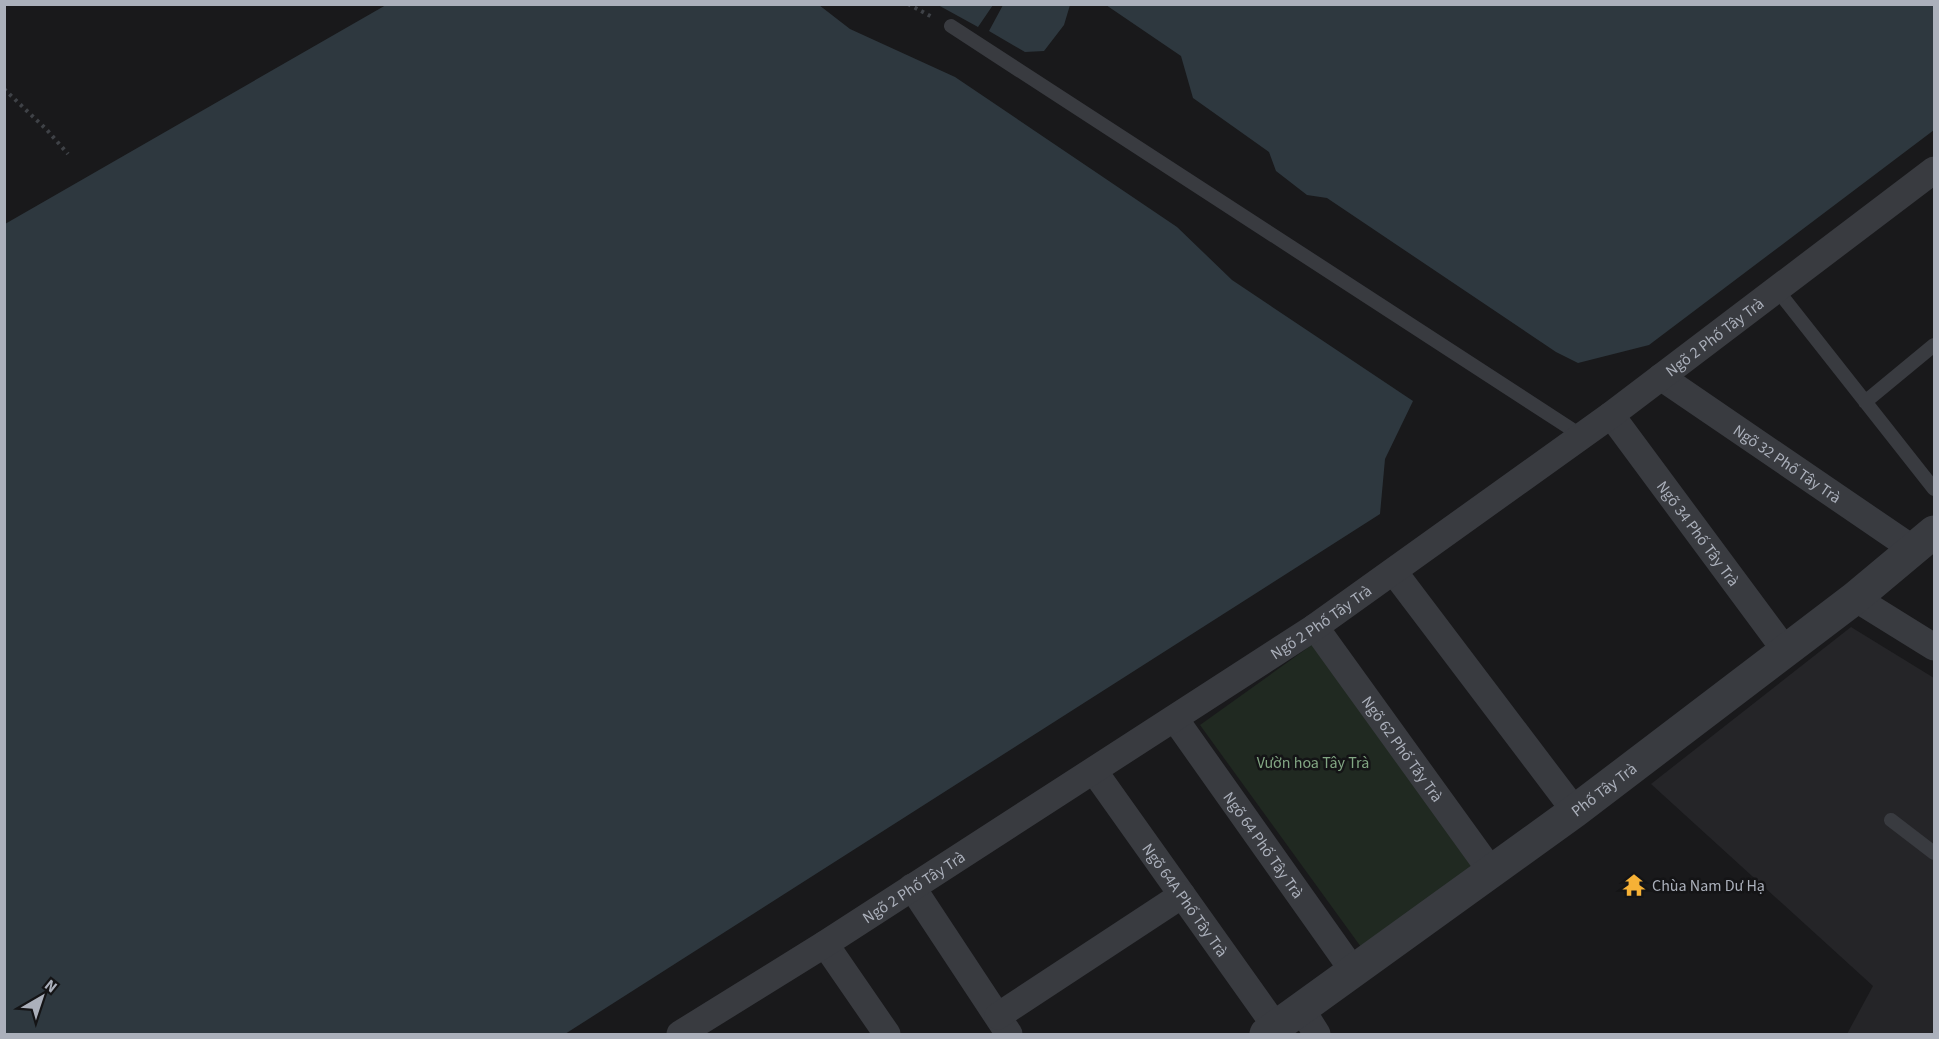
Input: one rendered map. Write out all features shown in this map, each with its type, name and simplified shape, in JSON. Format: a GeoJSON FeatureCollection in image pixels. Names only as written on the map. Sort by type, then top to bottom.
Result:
{"type":"FeatureCollection","features":[{"type":"Feature","properties":{"kind":"street","name":"Ngõ 2 Phố Tây Trà"},"geometry":{"type":"LineString","coordinates":[[680,1035],[825,944],[1315,627],[1611,416],[1935,170]]}},
{"type":"Feature","properties":{"kind":"street","name":"Ngõ 32 Phố Tây Trà"},"geometry":{"type":"LineString","coordinates":[[1661,377],[1924,541]]}},
{"type":"Feature","properties":{"kind":"street","name":"Ngõ 34 Phố Tây Trà"},"geometry":{"type":"LineString","coordinates":[[1611,416],[1785,650]]}},
{"type":"Feature","properties":{"kind":"street","name":"Phố Tây Trà"},"geometry":{"type":"LineString","coordinates":[[1290,1026],[1354,972],[1575,811],[1924,541]]}},
{"type":"Feature","properties":{"kind":"street"},"geometry":{"type":"LineString","coordinates":[[1394,572],[1575,811]]}},
{"type":"Feature","properties":{"kind":"street"},"geometry":{"type":"LineString","coordinates":[[1854,597],[1935,647]]}},
{"type":"Feature","properties":{"kind":"street","name":"Ngõ 62 Phố Tây Trà"},"geometry":{"type":"LineString","coordinates":[[1315,627],[1491,871]]}},
{"type":"Feature","properties":{"kind":"street","name":"Ngõ 64 Phố Tây Trà"},"geometry":{"type":"LineString","coordinates":[[1175,719],[1354,972]]}},
{"type":"Feature","properties":{"kind":"street","name":"Ngõ 64A Phố Tây Trà"},"geometry":{"type":"LineString","coordinates":[[1094,771],[1182,895],[1290,1026]]}},
{"type":"Feature","properties":{"kind":"street"},"geometry":{"type":"LineString","coordinates":[[912,887],[1004,1025],[1182,895]]}},
{"type":"Feature","properties":{"kind":"street"},"geometry":{"type":"LineString","coordinates":[[825,944],[886,1035]]}},
{"type":"Feature","properties":{"kind":"lane"},"geometry":{"type":"LineString","coordinates":[[951,26],[1582,436]]}},
{"type":"Feature","properties":{"kind":"lane"},"geometry":{"type":"LineString","coordinates":[[1778,291],[1935,489]]}},
{"type":"Feature","properties":{"kind":"lane"},"geometry":{"type":"LineString","coordinates":[[1865,402],[1935,345]]}},
{"type":"Feature","properties":{"kind":"lane"},"geometry":{"type":"LineString","coordinates":[[1892,820],[1935,853]]}},
{"type":"Feature","properties":{"kind":"path"},"geometry":{"type":"LineString","coordinates":[[908,4],[951,26]]}},
{"type":"Feature","properties":{"kind":"path"},"geometry":{"type":"LineString","coordinates":[[4,89],[47,130],[68,154]]}},
{"type":"Feature","properties":{"kind":"shaded area"},"geometry":{"type":"Polygon","coordinates":[[[386,5],[819,5],[850,29],[955,77],[1177,227],[1232,280],[1413,401],[1385,459],[1380,514],[565,1034],[5,1034],[5,224],[386,5]]]}},
{"type":"Feature","properties":{"kind":"shaded area"},"geometry":{"type":"Polygon","coordinates":[[[938,5],[993,5],[978,27],[938,5]]]}},
{"type":"Feature","properties":{"kind":"shaded area"},"geometry":{"type":"Polygon","coordinates":[[[1003,5],[1070,5],[1064,25],[1044,51],[1025,52],[989,31],[1003,5]]]}},
{"type":"Feature","properties":{"kind":"shaded area"},"geometry":{"type":"Polygon","coordinates":[[[1106,5],[1934,5],[1934,130],[1649,345],[1578,363],[1556,352],[1327,198],[1307,195],[1276,171],[1269,152],[1193,98],[1181,56],[1106,5]]]}},
{"type":"Feature","properties":{"kind":"shaded area"},"geometry":{"type":"Polygon","coordinates":[[[1851,627],[1934,678],[1934,1034],[1847,1034],[1873,986],[1651,784],[1851,627]]]}},
{"type":"Feature","properties":{"kind":"green space","name":"Vườn hoa Tây Trà"},"geometry":{"type":"Polygon","coordinates":[[[1313,644],[1473,867],[1361,947],[1200,725],[1313,644]]]}},
{"type":"Feature","properties":{"kind":"place","name":"Chùa Nam Dư Hạ"},"geometry":{"type":"Point","coordinates":[1634,885]}}]}
